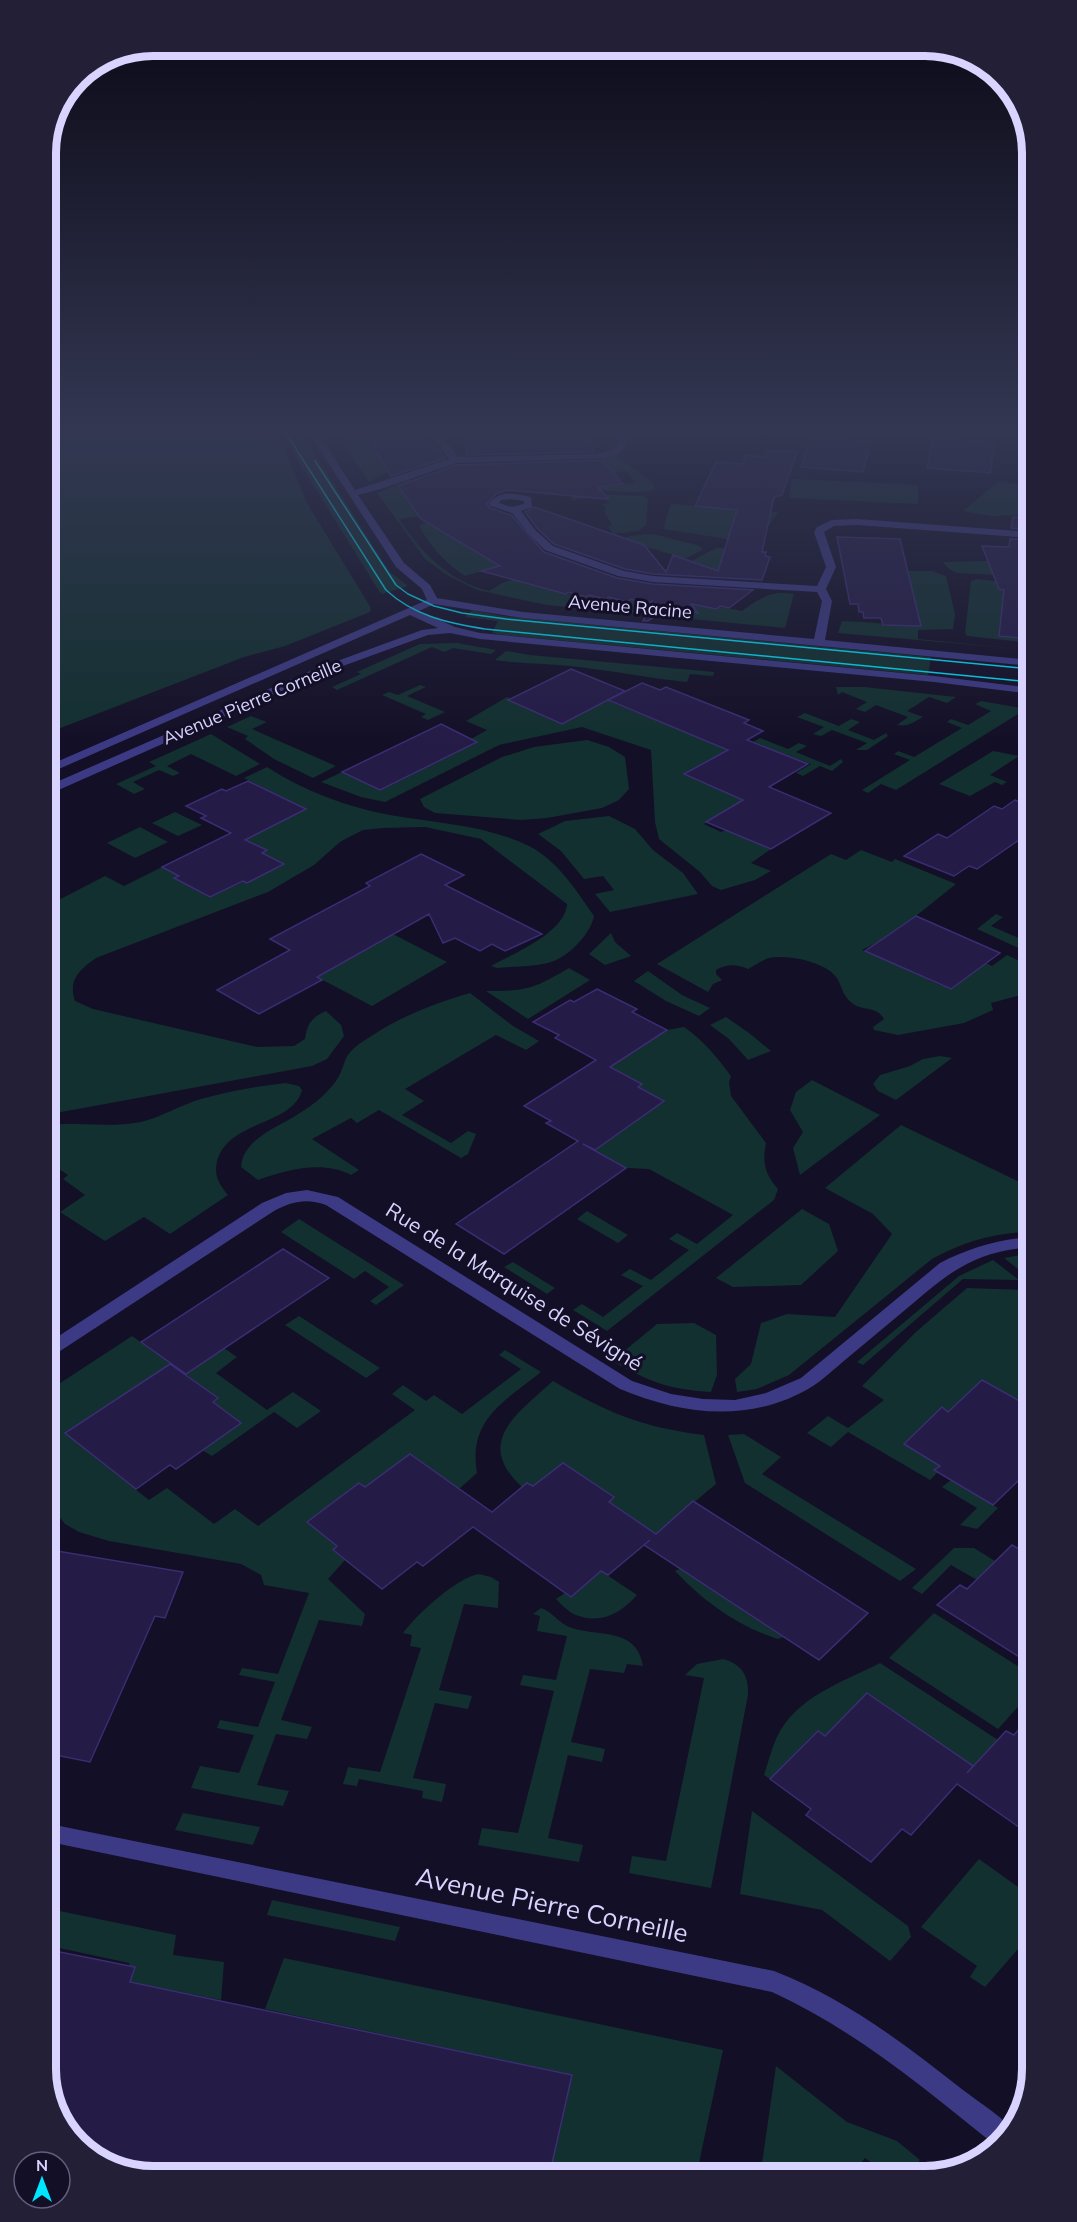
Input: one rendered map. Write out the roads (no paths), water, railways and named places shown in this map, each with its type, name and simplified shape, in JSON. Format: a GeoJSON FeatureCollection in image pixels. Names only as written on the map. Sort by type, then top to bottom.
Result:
{"type":"FeatureCollection","features":[{"type":"Feature","properties":{"kind":"street"},"geometry":{"type":"LineString","coordinates":[[314,673],[333,655],[432,606],[433,601],[426,587],[400,565],[382,537]]}},
{"type":"Feature","properties":{"kind":"street"},"geometry":{"type":"LineString","coordinates":[[537,537],[549,548],[622,574],[653,579],[821,589]]}},
{"type":"Feature","properties":{"kind":"street"},"geometry":{"type":"LineString","coordinates":[[821,537],[831,571],[821,589]]}},
{"type":"Feature","properties":{"kind":"street"},"geometry":{"type":"LineString","coordinates":[[819,642],[827,601],[821,589]]}},
{"type":"Feature","properties":{"kind":"street","name":"Avenue Racine"},"geometry":{"type":"LineString","coordinates":[[433,601],[451,602],[506,614],[1022,662]]}},
{"type":"Feature","properties":{"kind":"street","name":"Avenue Racine"},"geometry":{"type":"LineString","coordinates":[[415,614],[463,633],[934,679],[1022,690]]}},
{"type":"Feature","properties":{"kind":"street","name":"Avenue Pierre Corneille"},"geometry":{"type":"LineString","coordinates":[[56,766],[415,614]]}},
{"type":"Feature","properties":{"kind":"street","name":"Avenue Pierre Corneille"},"geometry":{"type":"LineString","coordinates":[[56,787],[314,673],[433,630],[463,633]]}},
{"type":"Feature","properties":{"kind":"street","name":"Rue de la Marquise de Sévigné"},"geometry":{"type":"LineString","coordinates":[[56,1346],[283,1198],[300,1194],[316,1195],[332,1201],[626,1385],[667,1400],[749,1404],[781,1394],[807,1382],[946,1267],[968,1255],[995,1246],[1022,1243]]}},
{"type":"Feature","properties":{"kind":"street","name":"Avenue Pierre Corneille"},"geometry":{"type":"LineString","coordinates":[[56,1834],[669,1958],[774,1982],[809,1996],[871,2034],[998,2132]]}},
{"type":"Feature","properties":{"kind":"tram line"},"geometry":{"type":"LineString","coordinates":[[352,537],[386,590],[420,612],[458,624],[485,629],[1022,681]]}},
{"type":"Feature","properties":{"kind":"tram line"},"geometry":{"type":"LineString","coordinates":[[364,537],[396,585],[408,594],[434,606],[462,613],[1022,668]]}}]}
